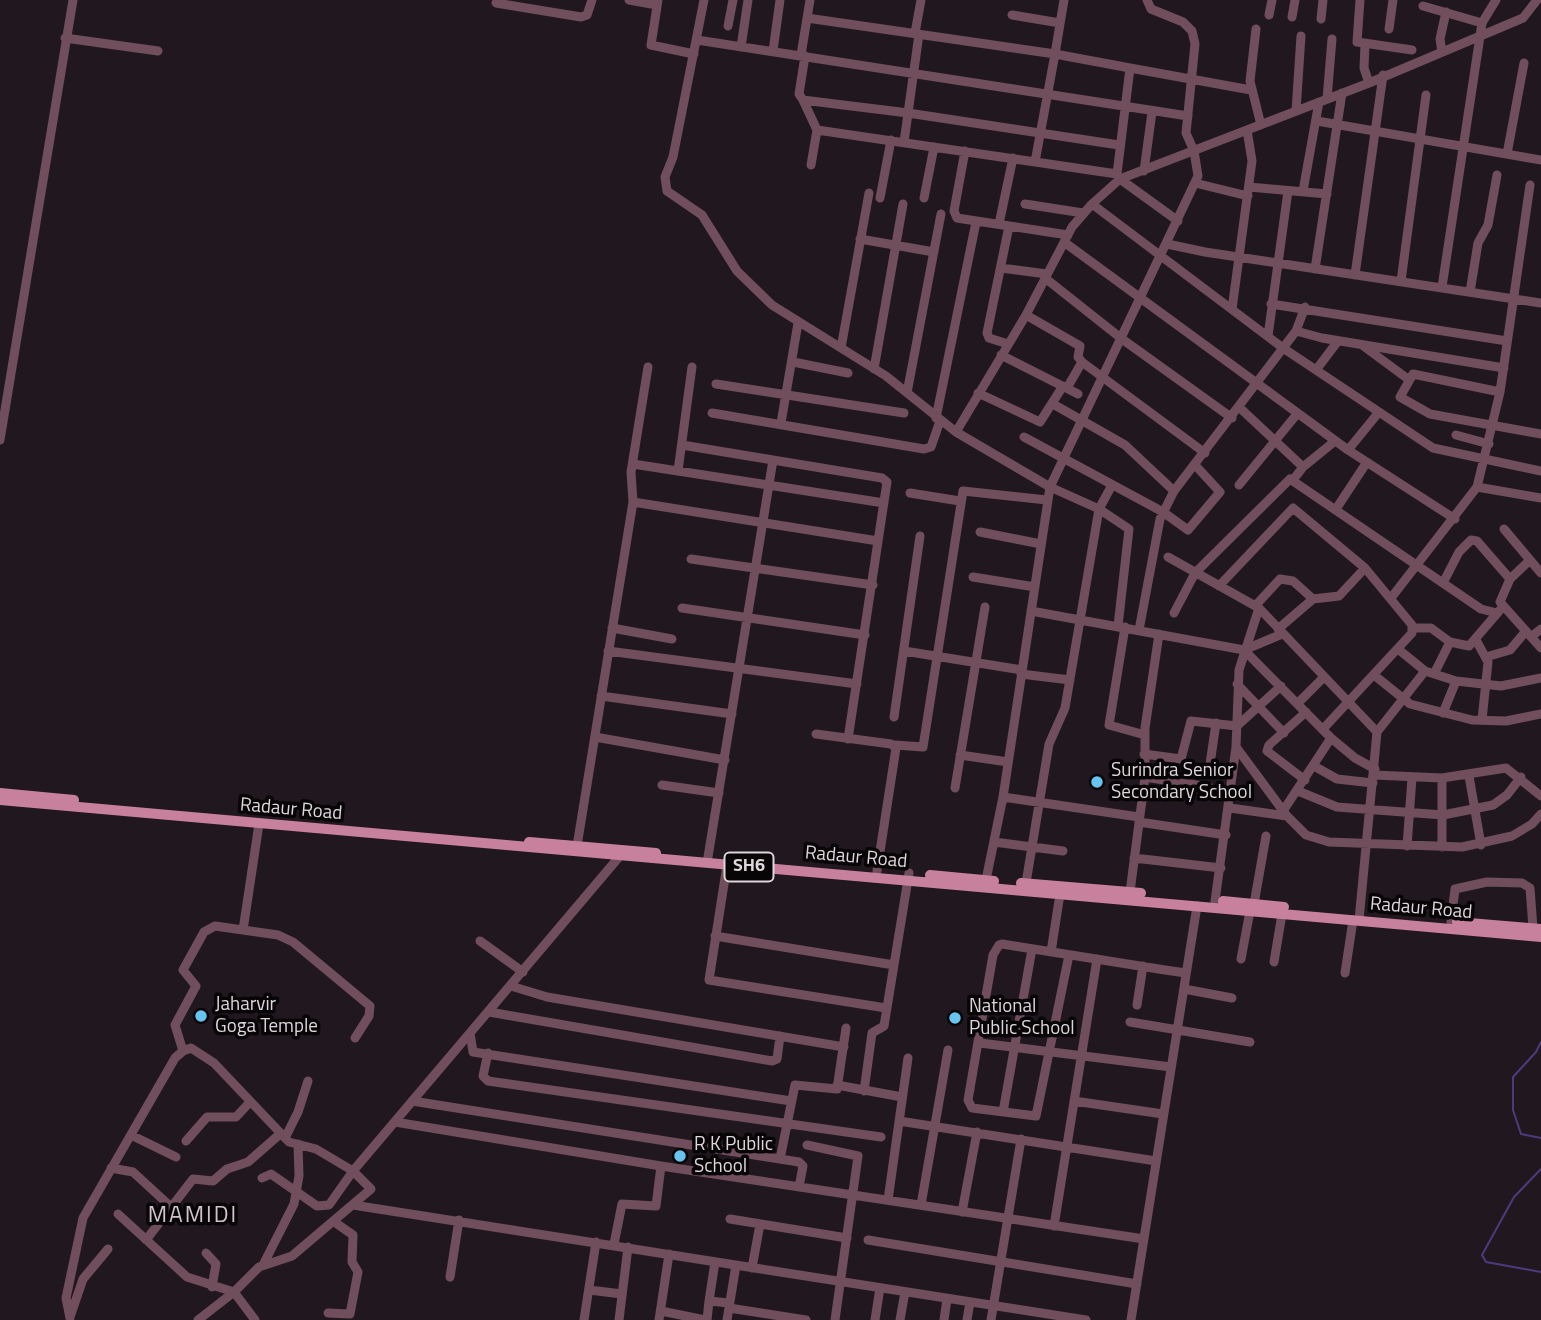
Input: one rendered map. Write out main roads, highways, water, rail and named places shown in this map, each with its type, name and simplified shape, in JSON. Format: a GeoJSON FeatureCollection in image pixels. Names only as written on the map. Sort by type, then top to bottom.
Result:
{"type":"FeatureCollection","features":[{"type":"Feature","properties":{"kind":"main road","name":"Radaur Road"},"geometry":{"type":"LineString","coordinates":[[0,793],[877,871],[1060,894],[1252,908],[1541,937]]}},
{"type":"Feature","properties":{"kind":"main road","name":"Radaur Road"},"geometry":{"type":"LineString","coordinates":[[0,800],[618,858],[986,880],[1130,892],[1215,901],[1282,914],[1537,929]]}},
{"type":"Feature","properties":{"kind":"waterway"},"geometry":{"type":"LineString","coordinates":[[1541,1042],[1536,1052],[1513,1077],[1513,1110],[1521,1134],[1541,1138]]}},
{"type":"Feature","properties":{"kind":"waterway"},"geometry":{"type":"LineString","coordinates":[[1541,1169],[1514,1197],[1482,1255],[1486,1262],[1541,1272]]}},
{"type":"Feature","properties":{"kind":"place","name":"Surindra Senior Secondary School"},"geometry":{"type":"Point","coordinates":[1097,782]}},
{"type":"Feature","properties":{"kind":"place","name":"Jaharvir Goga Temple"},"geometry":{"type":"Point","coordinates":[201,1016]}},
{"type":"Feature","properties":{"kind":"place","name":"National Public School"},"geometry":{"type":"Point","coordinates":[955,1018]}},
{"type":"Feature","properties":{"kind":"place","name":"R K Public School"},"geometry":{"type":"Point","coordinates":[680,1156]}},
{"type":"Feature","properties":{"kind":"district","name":"MAMIDI"},"geometry":{"type":"Point","coordinates":[193,1216]}}]}
